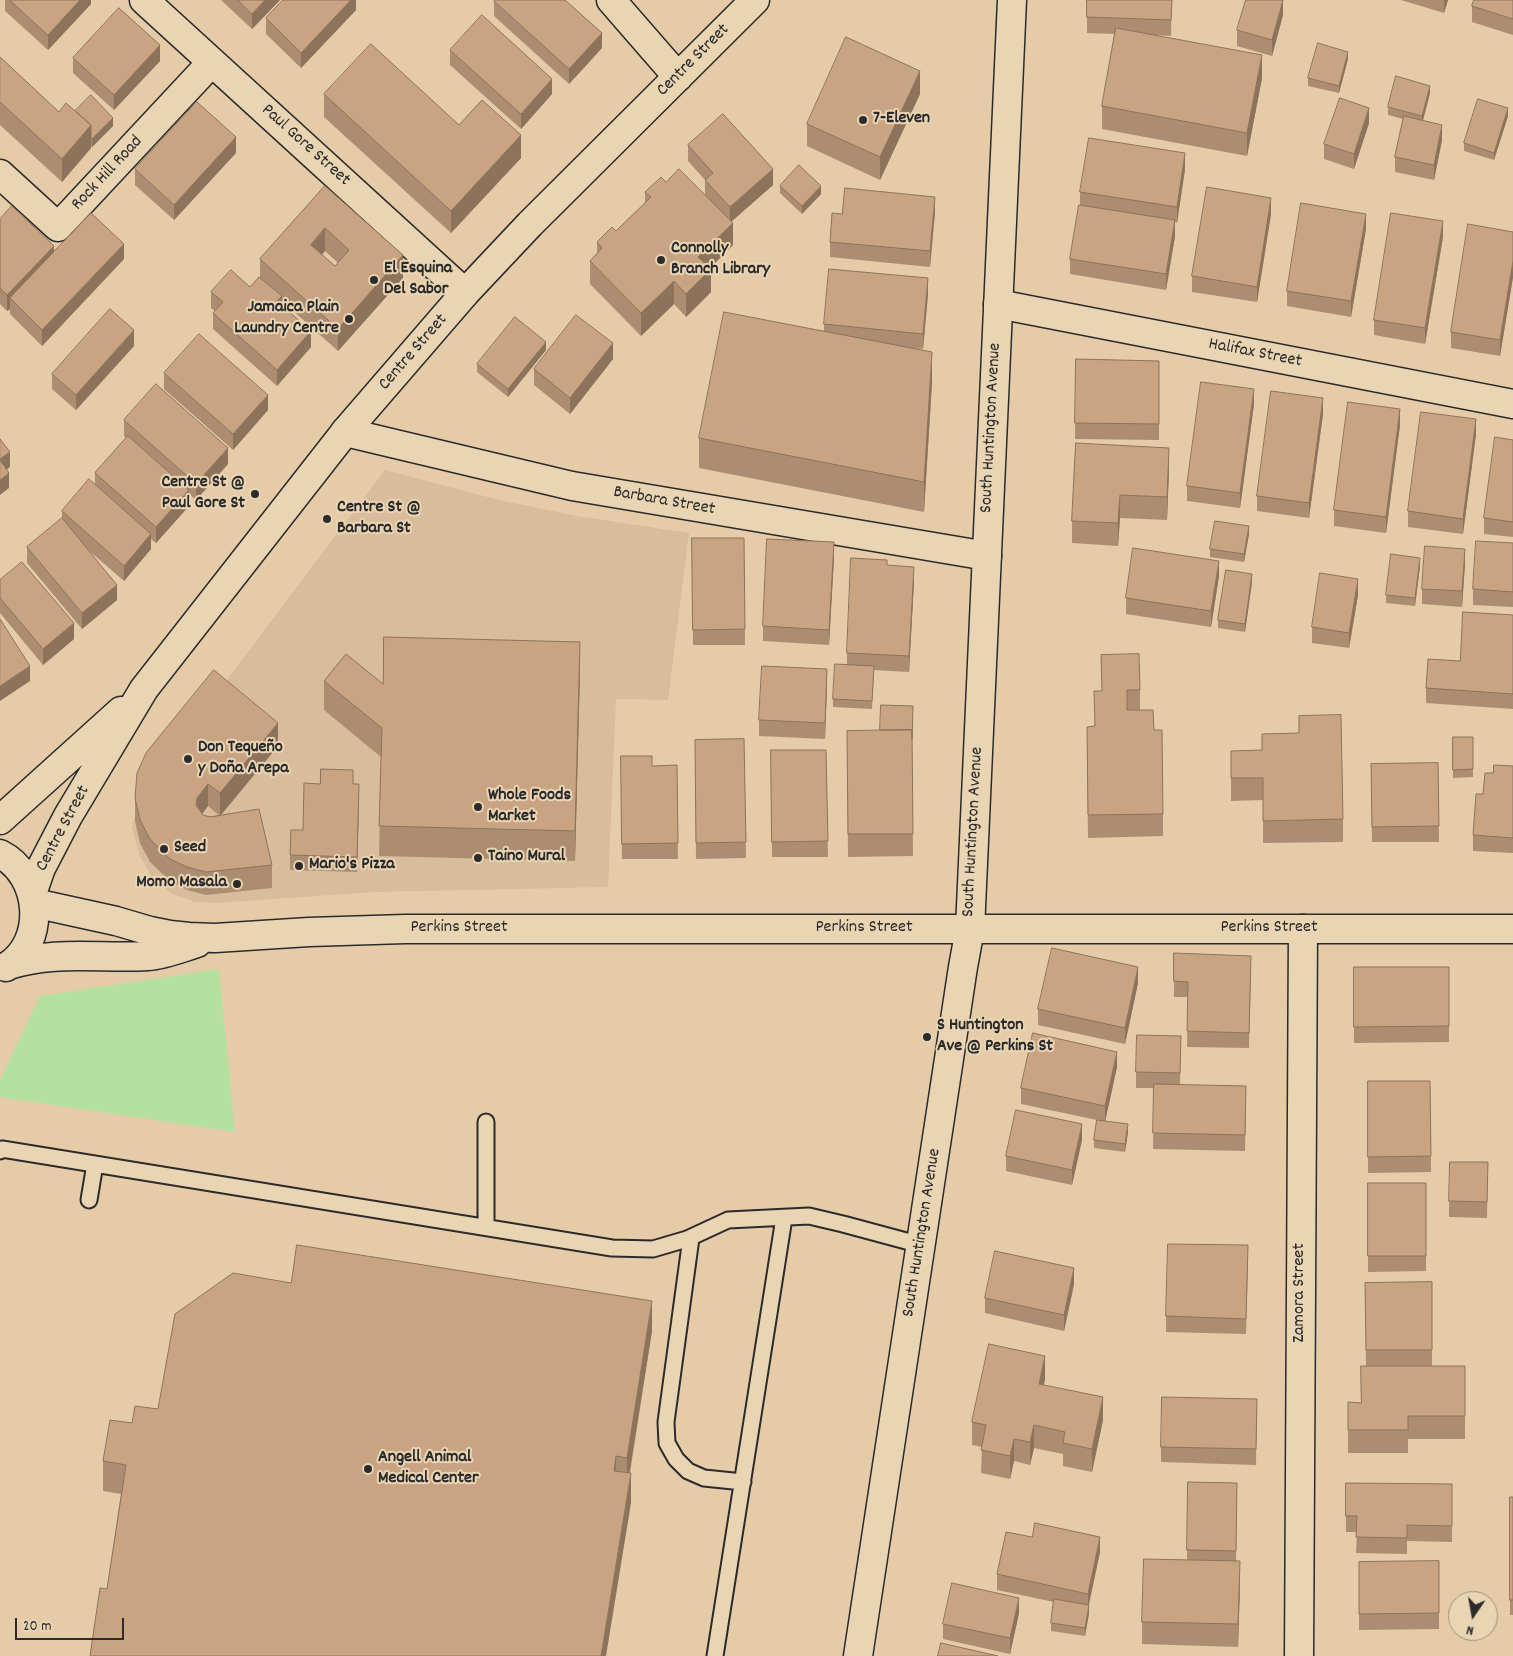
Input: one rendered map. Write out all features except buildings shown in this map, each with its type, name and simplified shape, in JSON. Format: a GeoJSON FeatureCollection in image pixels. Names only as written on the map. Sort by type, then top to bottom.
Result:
{"type":"FeatureCollection","features":[{"type":"Feature","properties":{"kind":"main road","name":"Paul Gore Street"},"geometry":{"type":"LineString","coordinates":[[144,0],[465,293]]}},
{"type":"Feature","properties":{"kind":"main road"},"geometry":{"type":"LineString","coordinates":[[611,0],[678,77]]}},
{"type":"Feature","properties":{"kind":"main road","name":"Centre Street"},"geometry":{"type":"LineString","coordinates":[[5,968],[20,953],[28,940],[34,924],[33,898],[41,868],[68,816],[144,689],[345,432],[465,293],[577,175],[755,0]]}},
{"type":"Feature","properties":{"kind":"main road","name":"South Huntington Avenue"},"geometry":{"type":"LineString","coordinates":[[858,1656],[970,929],[1012,0]]}},
{"type":"Feature","properties":{"kind":"main road","name":"Rock Hill Road"},"geometry":{"type":"LineString","coordinates":[[0,174],[58,228],[212,62]]}},
{"type":"Feature","properties":{"kind":"main road","name":"Halifax Street"},"geometry":{"type":"LineString","coordinates":[[998,304],[1513,404]]}},
{"type":"Feature","properties":{"kind":"main road","name":"Barbara Street"},"geometry":{"type":"LineString","coordinates":[[345,432],[572,486],[986,556]]}},
{"type":"Feature","properties":{"kind":"main road","name":"Centre Street"},"geometry":{"type":"LineString","coordinates":[[0,820],[144,689]]}},
{"type":"Feature","properties":{"kind":"main road"},"geometry":{"type":"LineString","coordinates":[[0,854],[16,865],[26,878],[33,898]]}},
{"type":"Feature","properties":{"kind":"main road","name":"Perkins Street"},"geometry":{"type":"LineString","coordinates":[[33,898],[150,931],[170,935],[215,938],[310,932],[406,929],[1513,929]]}},
{"type":"Feature","properties":{"kind":"main road","name":"Zamora Street"},"geometry":{"type":"LineString","coordinates":[[1299,1656],[1303,929]]}},
{"type":"Feature","properties":{"kind":"main road","name":"Perkins Street"},"geometry":{"type":"LineString","coordinates":[[5,968],[23,961],[49,956],[150,956],[215,938]]}},
{"type":"Feature","properties":{"kind":"lane"},"geometry":{"type":"LineString","coordinates":[[486,1122],[486,1227]]}},
{"type":"Feature","properties":{"kind":"lane"},"geometry":{"type":"LineString","coordinates":[[0,1151],[2,1149],[612,1248],[653,1250],[691,1238],[728,1220],[809,1216],[921,1244]]}},
{"type":"Feature","properties":{"kind":"lane"},"geometry":{"type":"LineString","coordinates":[[89,1200],[95,1164]]}},
{"type":"Feature","properties":{"kind":"lane"},"geometry":{"type":"LineString","coordinates":[[715,1656],[784,1218]]}},
{"type":"Feature","properties":{"kind":"lane"},"geometry":{"type":"LineString","coordinates":[[691,1238],[666,1422],[667,1443],[676,1458],[688,1471],[704,1478],[743,1482]]}},
{"type":"Feature","properties":{"kind":"shaded area"},"geometry":{"type":"Polygon","coordinates":[[[385,470],[499,500],[577,516],[689,533],[668,700],[616,699],[608,887],[376,892],[216,903],[195,902],[171,893],[152,878],[140,856],[132,828],[139,800],[144,790],[385,470]]]}},
{"type":"Feature","properties":{"kind":"green space"},"geometry":{"type":"Polygon","coordinates":[[[219,969],[235,1132],[0,1097],[0,1080],[40,996],[219,969]]]}},
{"type":"Feature","properties":{"kind":"place","name":"7-Eleven"},"geometry":{"type":"Point","coordinates":[863,120]}},
{"type":"Feature","properties":{"kind":"place","name":"Connolly Branch Library"},"geometry":{"type":"Point","coordinates":[661,260]}},
{"type":"Feature","properties":{"kind":"place","name":"El Esquina Del Sabor"},"geometry":{"type":"Point","coordinates":[374,280]}},
{"type":"Feature","properties":{"kind":"place","name":"Jamaica Plain Laundry Centre"},"geometry":{"type":"Point","coordinates":[349,319]}},
{"type":"Feature","properties":{"kind":"place","name":"Centre St @ Paul Gore St"},"geometry":{"type":"Point","coordinates":[255,494]}},
{"type":"Feature","properties":{"kind":"place","name":"Centre St @ Barbara St"},"geometry":{"type":"Point","coordinates":[327,519]}},
{"type":"Feature","properties":{"kind":"place","name":"Don Tequeño y Doña Arepa"},"geometry":{"type":"Point","coordinates":[188,759]}},
{"type":"Feature","properties":{"kind":"place","name":"Whole Foods Market"},"geometry":{"type":"Point","coordinates":[478,807]}},
{"type":"Feature","properties":{"kind":"place","name":"Seed"},"geometry":{"type":"Point","coordinates":[164,849]}},
{"type":"Feature","properties":{"kind":"place","name":"Taino Mural"},"geometry":{"type":"Point","coordinates":[478,858]}},
{"type":"Feature","properties":{"kind":"place","name":"Mario's Pizza"},"geometry":{"type":"Point","coordinates":[299,866]}},
{"type":"Feature","properties":{"kind":"place","name":"Momo Masala"},"geometry":{"type":"Point","coordinates":[237,884]}},
{"type":"Feature","properties":{"kind":"place","name":"S Huntington Ave @ Perkins St"},"geometry":{"type":"Point","coordinates":[927,1037]}},
{"type":"Feature","properties":{"kind":"place","name":"Angell Animal Medical Center"},"geometry":{"type":"Point","coordinates":[368,1469]}}]}
